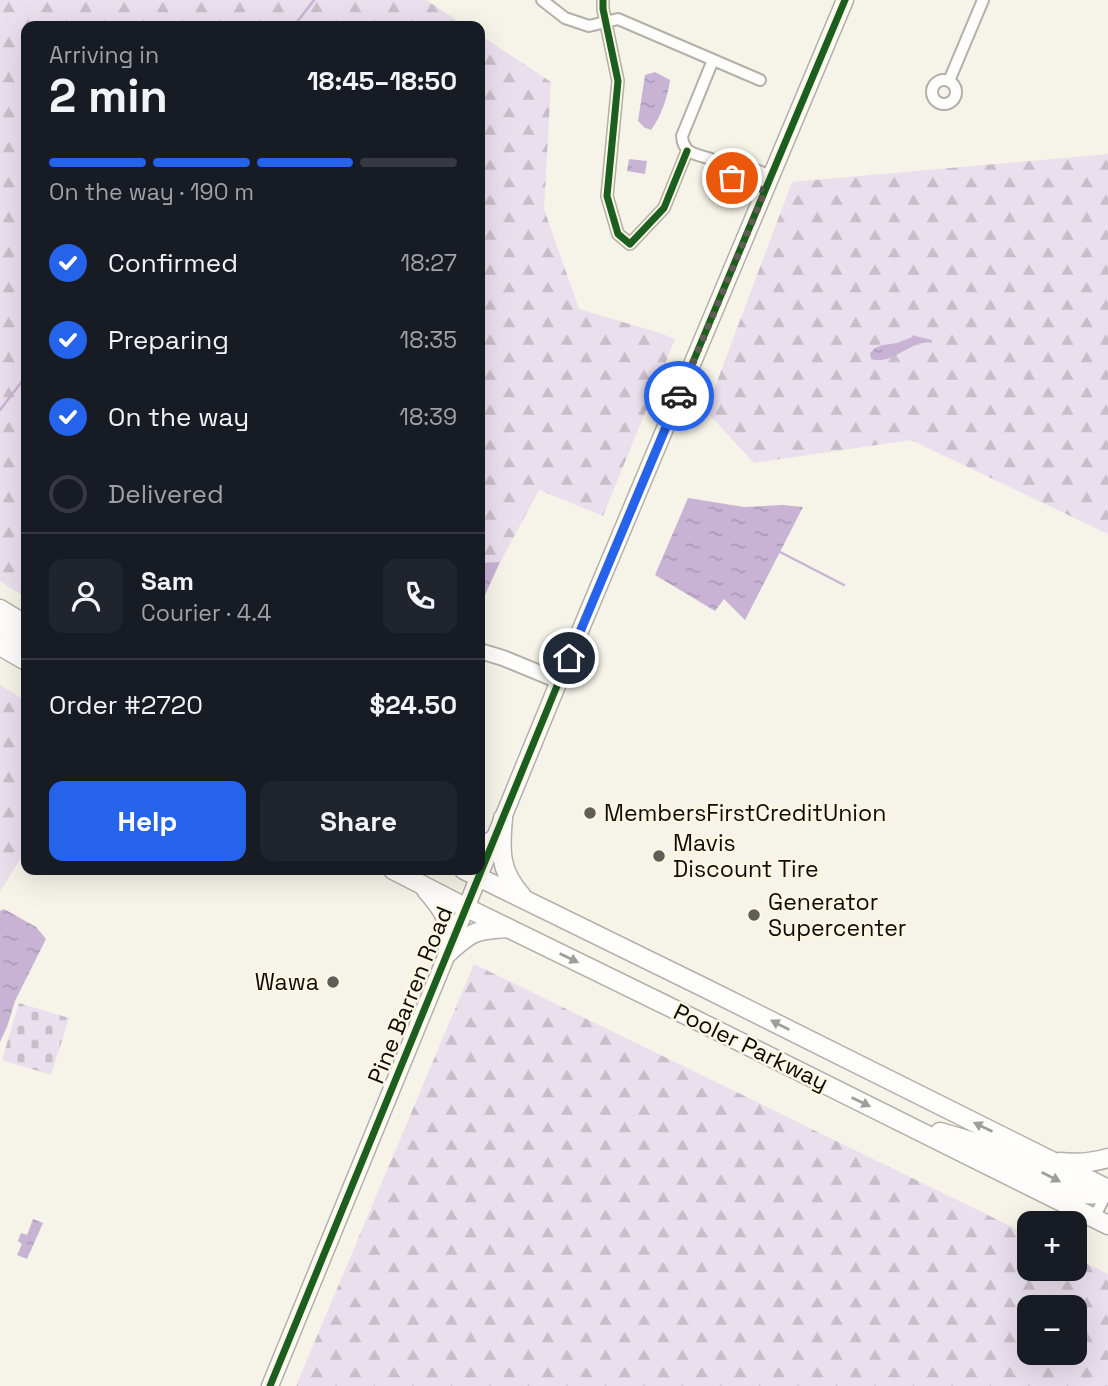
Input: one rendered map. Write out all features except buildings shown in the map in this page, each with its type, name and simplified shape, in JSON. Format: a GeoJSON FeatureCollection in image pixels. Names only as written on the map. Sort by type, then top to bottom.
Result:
{"type":"FeatureCollection","features":[{"type":"Feature","properties":{"kind":"main road","name":"Pine Barren Road"},"geometry":{"type":"LineString","coordinates":[[487,844],[503,818],[845,0]]}},
{"type":"Feature","properties":{"kind":"main road"},"geometry":{"type":"LineString","coordinates":[[0,609],[21,622]]}},
{"type":"Feature","properties":{"kind":"main road"},"geometry":{"type":"LineString","coordinates":[[0,626],[21,639]]}},
{"type":"Feature","properties":{"kind":"main road"},"geometry":{"type":"LineString","coordinates":[[0,646],[21,659]]}},
{"type":"Feature","properties":{"kind":"main road"},"geometry":{"type":"LineString","coordinates":[[503,818],[501,842],[506,873],[513,886],[527,901]]}},
{"type":"Feature","properties":{"kind":"main road","name":"Pooler Parkway"},"geometry":{"type":"LineString","coordinates":[[403,875],[896,1119],[1105,1203]]}},
{"type":"Feature","properties":{"kind":"main road","name":"Pine Barren Road"},"geometry":{"type":"LineString","coordinates":[[270,1386],[467,908],[471,875]]}},
{"type":"Feature","properties":{"kind":"main road","name":"Pooler Parkway"},"geometry":{"type":"LineString","coordinates":[[475,875],[1052,1161],[1105,1203]]}},
{"type":"Feature","properties":{"kind":"main road"},"geometry":{"type":"LineString","coordinates":[[421,884],[442,908],[447,921],[448,953]]}},
{"type":"Feature","properties":{"kind":"main road"},"geometry":{"type":"LineString","coordinates":[[448,953],[466,937],[477,932],[508,928]]}},
{"type":"Feature","properties":{"kind":"main road"},"geometry":{"type":"LineString","coordinates":[[896,1119],[991,1147],[1084,1194],[1102,1194],[1105,1203]]}},
{"type":"Feature","properties":{"kind":"main road"},"geometry":{"type":"LineString","coordinates":[[1052,1161],[1076,1164],[1108,1158]]}},
{"type":"Feature","properties":{"kind":"street"},"geometry":{"type":"LineString","coordinates":[[542,0],[565,18],[589,26],[618,19],[760,79]]}},
{"type":"Feature","properties":{"kind":"street"},"geometry":{"type":"LineString","coordinates":[[603,0],[618,81],[606,191],[621,237],[630,244],[661,212],[687,150]]}},
{"type":"Feature","properties":{"kind":"street"},"geometry":{"type":"LineString","coordinates":[[949,81],[983,0]]}},
{"type":"Feature","properties":{"kind":"street"},"geometry":{"type":"LineString","coordinates":[[713,60],[683,131],[685,149],[716,162],[732,178],[768,183]]}},
{"type":"Feature","properties":{"kind":"street"},"geometry":{"type":"LineString","coordinates":[[716,162],[736,162],[768,183]]}},
{"type":"Feature","properties":{"kind":"street"},"geometry":{"type":"LineString","coordinates":[[485,653],[559,681]]}},
{"type":"Feature","properties":{"kind":"green space"},"geometry":{"type":"Polygon","coordinates":[[[0,0],[426,0],[458,21],[21,21],[21,595],[0,581],[0,0]]]}},
{"type":"Feature","properties":{"kind":"green space"},"geometry":{"type":"Polygon","coordinates":[[[485,38],[551,82],[544,209],[579,309],[675,339],[603,516],[539,490],[485,591],[485,38]]]}},
{"type":"Feature","properties":{"kind":"green space"},"geometry":{"type":"Polygon","coordinates":[[[1108,154],[1108,534],[911,440],[754,463],[706,411],[792,182],[1108,154]]]}},
{"type":"Feature","properties":{"kind":"green space"},"geometry":{"type":"Polygon","coordinates":[[[0,685],[21,698],[21,858],[0,891],[0,685]]]}},
{"type":"Feature","properties":{"kind":"green space"},"geometry":{"type":"Polygon","coordinates":[[[474,964],[1017,1229],[1017,1281],[1087,1281],[1087,1264],[1108,1274],[1108,1386],[296,1386],[474,964]]]}},
{"type":"Feature","properties":{"kind":"green space"},"geometry":{"type":"Polygon","coordinates":[[[19,1003],[69,1018],[51,1075],[2,1060],[19,1003]]]}},
{"type":"Feature","properties":{"kind":"water"},"geometry":{"type":"Polygon","coordinates":[[[655,72],[670,80],[664,106],[651,130],[638,121],[645,75],[655,72]]]}},
{"type":"Feature","properties":{"kind":"water"},"geometry":{"type":"Polygon","coordinates":[[[629,159],[647,161],[645,174],[627,171],[629,159]]]}},
{"type":"Feature","properties":{"kind":"water"},"geometry":{"type":"Polygon","coordinates":[[[915,336],[932,340],[932,343],[916,345],[887,359],[871,359],[870,353],[875,348],[915,336]]]}},
{"type":"Feature","properties":{"kind":"water"},"geometry":{"type":"Polygon","coordinates":[[[688,498],[744,507],[803,507],[745,620],[724,599],[715,611],[655,575],[688,498]]]}},
{"type":"Feature","properties":{"kind":"water"},"geometry":{"type":"Polygon","coordinates":[[[500,562],[485,595],[485,563],[500,562]]]}},
{"type":"Feature","properties":{"kind":"water"},"geometry":{"type":"Polygon","coordinates":[[[4,909],[36,927],[46,939],[15,1001],[0,1042],[0,911],[4,909]]]}},
{"type":"Feature","properties":{"kind":"water"},"geometry":{"type":"Polygon","coordinates":[[[33,1219],[43,1223],[27,1259],[17,1255],[22,1244],[18,1241],[21,1233],[27,1235],[33,1219]]]}},
{"type":"Feature","properties":{"kind":"waterway"},"geometry":{"type":"LineString","coordinates":[[298,21],[314,0]]}},
{"type":"Feature","properties":{"kind":"waterway"},"geometry":{"type":"LineString","coordinates":[[0,410],[21,383]]}},
{"type":"Feature","properties":{"kind":"waterway"},"geometry":{"type":"LineString","coordinates":[[780,552],[844,585]]}},
{"type":"Feature","properties":{"kind":"cycle path"},"geometry":{"type":"LineString","coordinates":[[603,0],[618,81],[607,196],[618,234],[630,244],[664,208],[687,151]]}},
{"type":"Feature","properties":{"kind":"cycle path"},"geometry":{"type":"LineString","coordinates":[[485,862],[845,0]]}},
{"type":"Feature","properties":{"kind":"cycle path"},"geometry":{"type":"LineString","coordinates":[[270,1386],[479,875]]}},
{"type":"Feature","properties":{"kind":"way so far"},"geometry":{"type":"LineString","coordinates":[[679,396],[765,191],[732,178]]}},
{"type":"Feature","properties":{"kind":"place","name":"MembersFirstCreditUnion"},"geometry":{"type":"Point","coordinates":[590,813]}},
{"type":"Feature","properties":{"kind":"place","name":"Mavis Discount Tire"},"geometry":{"type":"Point","coordinates":[659,856]}},
{"type":"Feature","properties":{"kind":"place","name":"Generator Supercenter"},"geometry":{"type":"Point","coordinates":[754,915]}},
{"type":"Feature","properties":{"kind":"place","name":"Wawa"},"geometry":{"type":"Point","coordinates":[333,982]}},
{"type":"Feature","properties":{"kind":"route"},"geometry":{"type":"LineString","coordinates":[[569,658],[679,396]]}}]}
